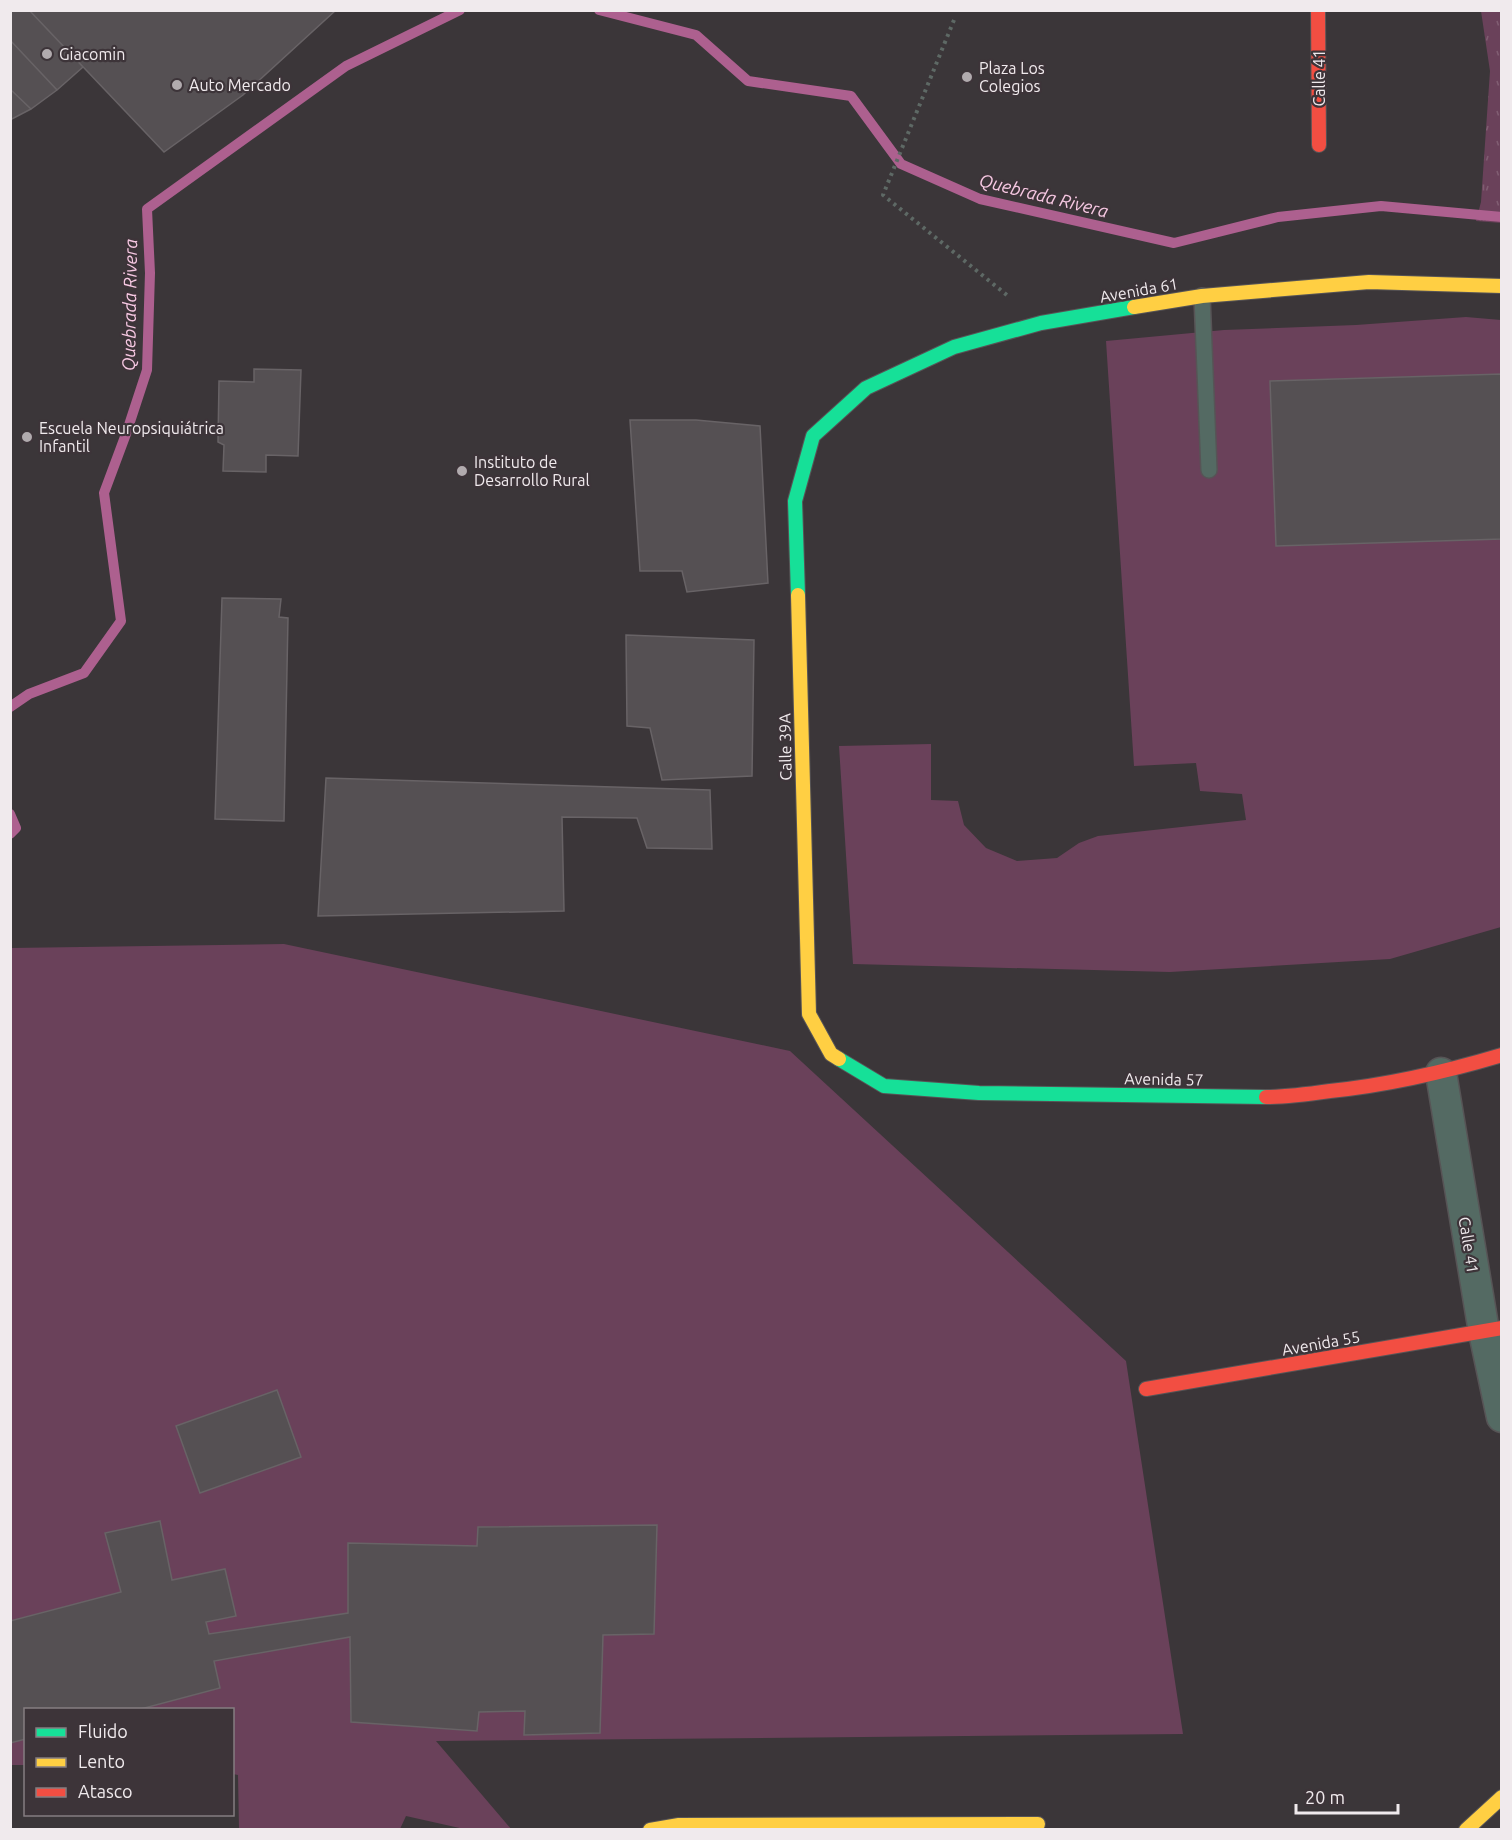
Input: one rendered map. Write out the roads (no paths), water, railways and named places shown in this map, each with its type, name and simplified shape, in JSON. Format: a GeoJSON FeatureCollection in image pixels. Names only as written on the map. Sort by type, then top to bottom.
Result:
{"type":"FeatureCollection","features":[{"type":"Feature","properties":{"kind":"street","name":"Calle 41"},"geometry":{"type":"LineString","coordinates":[[1318,10],[1319,145]]}},
{"type":"Feature","properties":{"kind":"street","name":"Avenida 61"},"geometry":{"type":"LineString","coordinates":[[813,436],[866,387],[954,347],[1041,323],[1203,296],[1369,282],[1502,286]]}},
{"type":"Feature","properties":{"kind":"street","name":"Calle 39A"},"geometry":{"type":"LineString","coordinates":[[813,436],[795,501],[809,1014],[831,1054]]}},
{"type":"Feature","properties":{"kind":"street","name":"Avenida 57"},"geometry":{"type":"LineString","coordinates":[[831,1054],[884,1086],[979,1093],[1281,1097],[1369,1087],[1441,1073],[1502,1055]]}},
{"type":"Feature","properties":{"kind":"street","name":"Calle 41"},"geometry":{"type":"LineString","coordinates":[[1441,1073],[1492,1330],[1502,1417]]}},
{"type":"Feature","properties":{"kind":"street","name":"Avenida 55"},"geometry":{"type":"LineString","coordinates":[[1146,1389],[1492,1330]]}},
{"type":"Feature","properties":{"kind":"street"},"geometry":{"type":"LineString","coordinates":[[1466,1830],[1502,1797]]}},
{"type":"Feature","properties":{"kind":"street"},"geometry":{"type":"LineString","coordinates":[[650,1830],[679,1825],[1038,1824]]}},
{"type":"Feature","properties":{"kind":"lane"},"geometry":{"type":"LineString","coordinates":[[1203,296],[1209,470]]}},
{"type":"Feature","properties":{"kind":"waterway","name":"Quebrada Rivera"},"geometry":{"type":"LineString","coordinates":[[10,707],[29,694],[84,673],[121,621],[104,493],[147,370],[150,273],[147,209],[346,66],[460,10]]}},
{"type":"Feature","properties":{"kind":"waterway","name":"Quebrada Rivera"},"geometry":{"type":"LineString","coordinates":[[599,10],[696,35],[748,81],[851,96],[901,164],[980,199],[1174,243],[1278,217],[1381,206],[1502,217]]}},
{"type":"Feature","properties":{"kind":"waterway","name":"Quebrada Rivera"},"geometry":{"type":"LineString","coordinates":[[10,814],[16,828],[10,834]]}},
{"type":"Feature","properties":{"kind":"place","name":"Giacomin"},"geometry":{"type":"Point","coordinates":[47,54]}},
{"type":"Feature","properties":{"kind":"place","name":"Plaza Los Colegios"},"geometry":{"type":"Point","coordinates":[967,77]}},
{"type":"Feature","properties":{"kind":"place","name":"Auto Mercado"},"geometry":{"type":"Point","coordinates":[177,85]}},
{"type":"Feature","properties":{"kind":"place","name":"Escuela Neuropsiquiátrica Infantil"},"geometry":{"type":"Point","coordinates":[27,437]}},
{"type":"Feature","properties":{"kind":"place","name":"Instituto de Desarrollo Rural"},"geometry":{"type":"Point","coordinates":[462,471]}}]}
